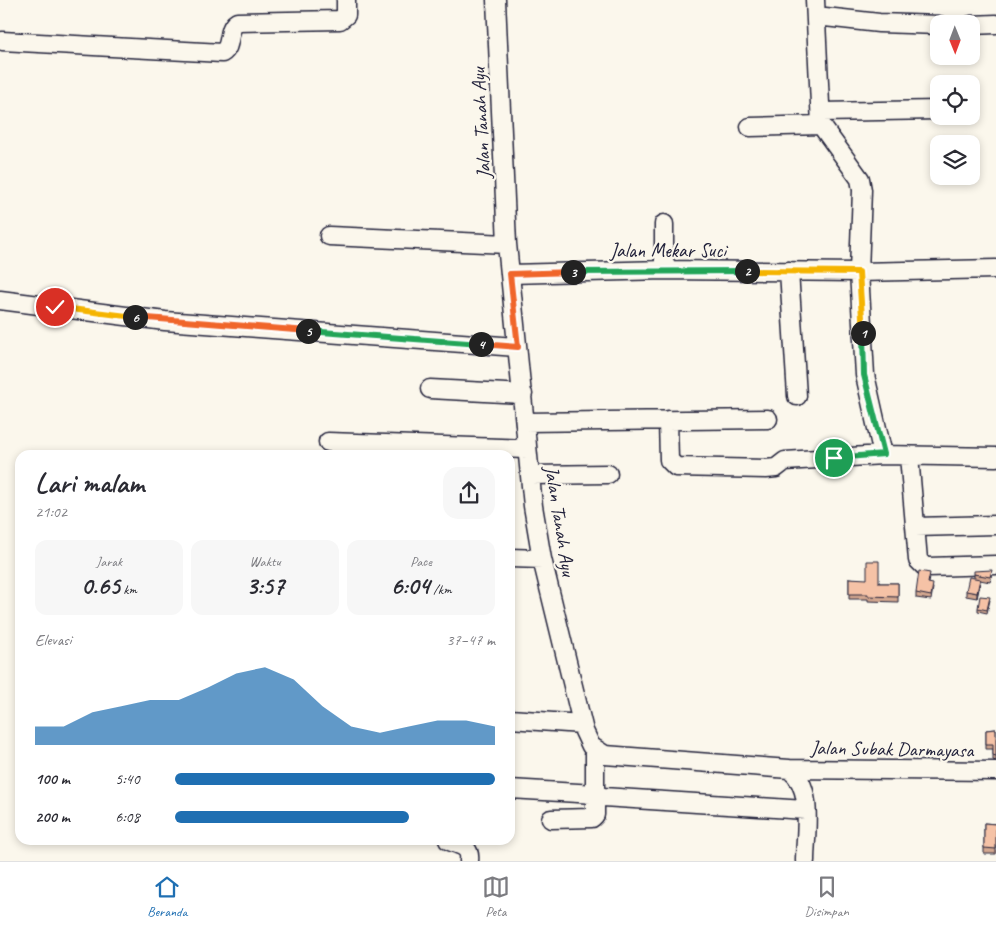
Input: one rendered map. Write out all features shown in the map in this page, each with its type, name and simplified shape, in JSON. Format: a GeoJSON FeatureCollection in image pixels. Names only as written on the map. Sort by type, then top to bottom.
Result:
{"type":"FeatureCollection","features":[{"type":"Feature","properties":{"kind":"street"},"geometry":{"type":"LineString","coordinates":[[2,41],[222,53],[227,49],[232,26],[237,22],[340,20],[346,15],[346,0]]}},
{"type":"Feature","properties":{"kind":"street","name":"Jalan Tanah Ayu"},"geometry":{"type":"LineString","coordinates":[[496,0],[507,244],[530,475],[542,559],[582,724],[588,740],[595,750]]}},
{"type":"Feature","properties":{"kind":"street"},"geometry":{"type":"LineString","coordinates":[[884,454],[864,375],[859,272],[862,190],[860,179],[821,118],[815,8],[879,24],[930,25]]}},
{"type":"Feature","properties":{"kind":"street"},"geometry":{"type":"LineString","coordinates":[[980,25],[996,24]]}},
{"type":"Feature","properties":{"kind":"street"},"geometry":{"type":"LineString","coordinates":[[750,127],[821,118],[930,111]]}},
{"type":"Feature","properties":{"kind":"street"},"geometry":{"type":"LineString","coordinates":[[664,224],[664,270]]}},
{"type":"Feature","properties":{"kind":"street"},"geometry":{"type":"LineString","coordinates":[[328,236],[507,244]]}},
{"type":"Feature","properties":{"kind":"street","name":"Jalan Mekar Suci"},"geometry":{"type":"LineString","coordinates":[[510,274],[664,270],[859,272],[996,269]]}},
{"type":"Feature","properties":{"kind":"street"},"geometry":{"type":"LineString","coordinates":[[789,271],[797,396]]}},
{"type":"Feature","properties":{"kind":"street"},"geometry":{"type":"LineString","coordinates":[[0,300],[165,321],[518,347]]}},
{"type":"Feature","properties":{"kind":"street"},"geometry":{"type":"LineString","coordinates":[[430,388],[523,394]]}},
{"type":"Feature","properties":{"kind":"street"},"geometry":{"type":"LineString","coordinates":[[525,422],[768,419]]}},
{"type":"Feature","properties":{"kind":"street"},"geometry":{"type":"LineString","coordinates":[[668,420],[669,460],[676,467],[766,469],[776,468],[785,461],[884,454],[996,457]]}},
{"type":"Feature","properties":{"kind":"street"},"geometry":{"type":"LineString","coordinates":[[328,442],[528,449]]}},
{"type":"Feature","properties":{"kind":"street"},"geometry":{"type":"LineString","coordinates":[[909,456],[918,560],[924,566],[996,565]]}},
{"type":"Feature","properties":{"kind":"street"},"geometry":{"type":"LineString","coordinates":[[530,475],[608,474]]}},
{"type":"Feature","properties":{"kind":"street"},"geometry":{"type":"LineString","coordinates":[[916,527],[996,525]]}},
{"type":"Feature","properties":{"kind":"street"},"geometry":{"type":"LineString","coordinates":[[515,558],[542,559]]}},
{"type":"Feature","properties":{"kind":"street"},"geometry":{"type":"LineString","coordinates":[[515,720],[582,724]]}},
{"type":"Feature","properties":{"kind":"street"},"geometry":{"type":"LineString","coordinates":[[551,819],[592,818],[594,815],[595,750],[615,756],[788,770],[798,776],[803,784],[806,810],[805,861]]}},
{"type":"Feature","properties":{"kind":"street","name":"Jalan Subak Darmayasa"},"geometry":{"type":"LineString","coordinates":[[788,770],[996,771]]}},
{"type":"Feature","properties":{"kind":"street"},"geometry":{"type":"LineString","coordinates":[[515,790],[595,794],[616,799],[806,810]]}},
{"type":"Feature","properties":{"kind":"street"},"geometry":{"type":"LineString","coordinates":[[460,845],[467,848],[470,853],[469,861]]}},
{"type":"Feature","properties":{"kind":"building"},"geometry":{"type":"Polygon","coordinates":[[[867,561],[879,561],[879,583],[898,583],[898,597],[849,594],[849,578],[867,579],[867,561]]]}},
{"type":"Feature","properties":{"kind":"building"},"geometry":{"type":"Polygon","coordinates":[[[992,570],[990,577],[974,574],[974,571],[992,570]]]}},
{"type":"Feature","properties":{"kind":"building"},"geometry":{"type":"Polygon","coordinates":[[[919,571],[930,573],[928,583],[933,584],[931,596],[916,593],[919,571]]]}},
{"type":"Feature","properties":{"kind":"building"},"geometry":{"type":"Polygon","coordinates":[[[969,577],[980,579],[977,593],[966,591],[969,577]]]}},
{"type":"Feature","properties":{"kind":"building"},"geometry":{"type":"Polygon","coordinates":[[[980,596],[990,597],[987,610],[978,608],[980,596]]]}},
{"type":"Feature","properties":{"kind":"building"},"geometry":{"type":"Polygon","coordinates":[[[996,729],[996,756],[993,755],[993,744],[986,744],[986,730],[996,729]]]}},
{"type":"Feature","properties":{"kind":"building"},"geometry":{"type":"Polygon","coordinates":[[[984,823],[996,824],[996,849],[984,848],[984,823]]]}},
{"type":"Feature","properties":{"kind":"route"},"geometry":{"type":"LineString","coordinates":[[55,307],[165,321],[518,347],[510,274],[664,270],[859,272],[863,323],[864,375],[884,454],[834,458]]}}]}
